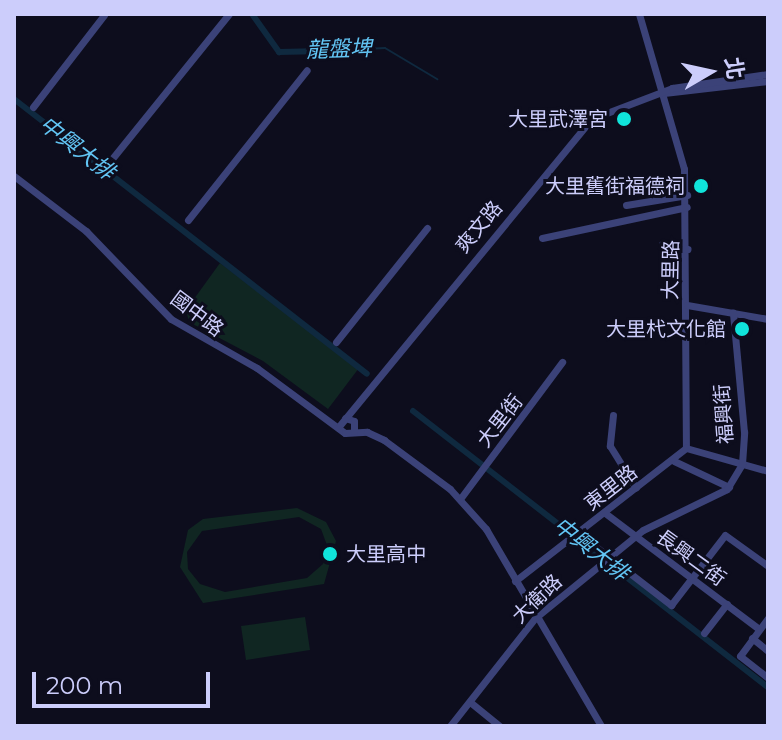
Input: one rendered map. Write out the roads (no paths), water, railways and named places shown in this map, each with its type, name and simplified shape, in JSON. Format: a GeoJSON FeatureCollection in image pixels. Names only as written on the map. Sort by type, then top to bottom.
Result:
{"type":"FeatureCollection","features":[{"type":"Feature","properties":{"kind":"street"},"geometry":{"type":"LineString","coordinates":[[111,160],[229,14]]}},
{"type":"Feature","properties":{"kind":"street","name":"大里路"},"geometry":{"type":"LineString","coordinates":[[639,14],[664,93],[687,195],[686,448]]}},
{"type":"Feature","properties":{"kind":"street"},"geometry":{"type":"LineString","coordinates":[[33,107],[104,15]]}},
{"type":"Feature","properties":{"kind":"street"},"geometry":{"type":"LineString","coordinates":[[188,220],[307,70]]}},
{"type":"Feature","properties":{"kind":"street","name":"爽文路"},"geometry":{"type":"LineString","coordinates":[[343,422],[591,119],[664,93],[768,74]]}},
{"type":"Feature","properties":{"kind":"street","name":"爽文路"},"geometry":{"type":"LineString","coordinates":[[664,93],[768,81]]}},
{"type":"Feature","properties":{"kind":"street","name":"國中路"},"geometry":{"type":"LineString","coordinates":[[14,176],[86,231],[171,319],[343,422],[354,421],[354,431],[384,440],[460,499],[486,529],[535,618],[601,726]]}},
{"type":"Feature","properties":{"kind":"street"},"geometry":{"type":"LineString","coordinates":[[626,205],[687,195]]}},
{"type":"Feature","properties":{"kind":"street"},"geometry":{"type":"LineString","coordinates":[[542,238],[687,207]]}},
{"type":"Feature","properties":{"kind":"street"},"geometry":{"type":"LineString","coordinates":[[336,342],[427,228]]}},
{"type":"Feature","properties":{"kind":"street"},"geometry":{"type":"LineString","coordinates":[[662,244],[688,249]]}},
{"type":"Feature","properties":{"kind":"street"},"geometry":{"type":"LineString","coordinates":[[687,305],[768,319]]}},
{"type":"Feature","properties":{"kind":"street","name":"福興街"},"geometry":{"type":"LineString","coordinates":[[733,313],[742,464]]}},
{"type":"Feature","properties":{"kind":"street","name":"大里街"},"geometry":{"type":"LineString","coordinates":[[460,499],[562,362]]}},
{"type":"Feature","properties":{"kind":"street"},"geometry":{"type":"LineString","coordinates":[[613,415],[610,446],[636,488]]}},
{"type":"Feature","properties":{"kind":"street"},"geometry":{"type":"LineString","coordinates":[[686,448],[768,471]]}},
{"type":"Feature","properties":{"kind":"street","name":"東里路"},"geometry":{"type":"LineString","coordinates":[[515,581],[674,461],[686,448]]}},
{"type":"Feature","properties":{"kind":"street"},"geometry":{"type":"LineString","coordinates":[[674,461],[729,487],[742,464]]}},
{"type":"Feature","properties":{"kind":"street","name":"大衛路"},"geometry":{"type":"LineString","coordinates":[[450,726],[535,618],[634,536],[729,487]]}},
{"type":"Feature","properties":{"kind":"street","name":"長興二街"},"geometry":{"type":"LineString","coordinates":[[605,513],[759,629]]}},
{"type":"Feature","properties":{"kind":"street"},"geometry":{"type":"LineString","coordinates":[[576,535],[671,605],[725,535],[768,566]]}},
{"type":"Feature","properties":{"kind":"street"},"geometry":{"type":"LineString","coordinates":[[704,633],[727,604]]}},
{"type":"Feature","properties":{"kind":"street"},"geometry":{"type":"LineString","coordinates":[[768,618],[740,656],[768,678]]}},
{"type":"Feature","properties":{"kind":"street"},"geometry":{"type":"LineString","coordinates":[[752,638],[768,651]]}},
{"type":"Feature","properties":{"kind":"street"},"geometry":{"type":"LineString","coordinates":[[470,702],[500,726]]}},
{"type":"Feature","properties":{"kind":"waterway","name":"龍盤埤"},"geometry":{"type":"LineString","coordinates":[[252,14],[279,52],[324,51]]}},
{"type":"Feature","properties":{"kind":"waterway","name":"龍盤埤"},"geometry":{"type":"LineString","coordinates":[[324,51],[385,48],[437,79]]}},
{"type":"Feature","properties":{"kind":"waterway","name":"中興大排"},"geometry":{"type":"LineString","coordinates":[[14,99],[367,374]]}},
{"type":"Feature","properties":{"kind":"waterway","name":"中興大排"},"geometry":{"type":"LineString","coordinates":[[413,411],[768,687]]}},
{"type":"Feature","properties":{"kind":"place","name":"大里武澤宮"},"geometry":{"type":"Point","coordinates":[624,119]}},
{"type":"Feature","properties":{"kind":"place","name":"大里舊街福德祠"},"geometry":{"type":"Point","coordinates":[701,186]}},
{"type":"Feature","properties":{"kind":"place","name":"大里杙文化館"},"geometry":{"type":"Point","coordinates":[742,329]}},
{"type":"Feature","properties":{"kind":"place","name":"大里高中"},"geometry":{"type":"Point","coordinates":[330,554]}}]}
